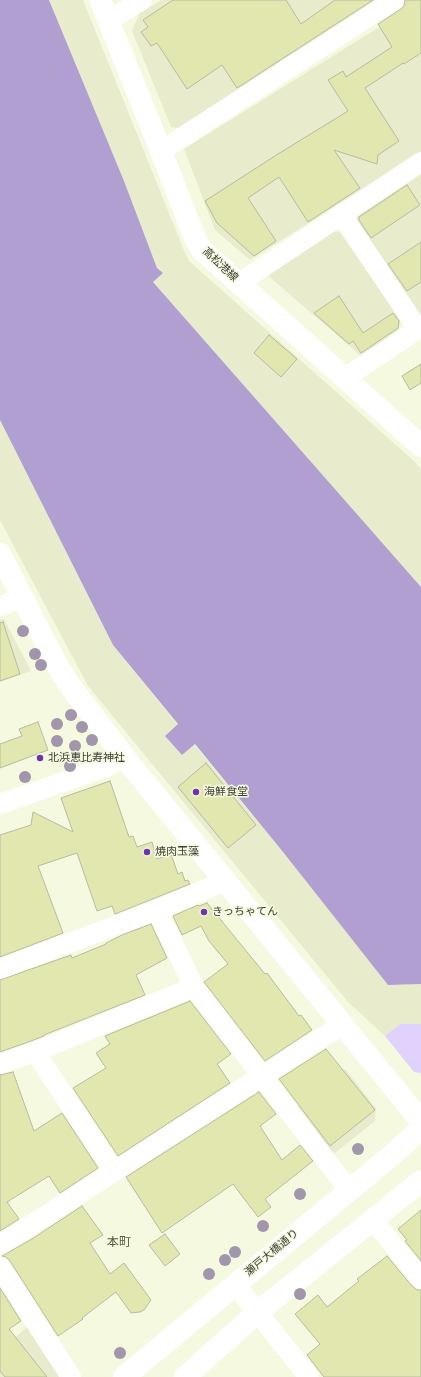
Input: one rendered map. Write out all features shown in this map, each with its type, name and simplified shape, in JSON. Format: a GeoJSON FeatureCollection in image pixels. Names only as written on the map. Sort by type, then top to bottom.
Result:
{"type":"FeatureCollection","features":[{"type":"Feature","properties":{"kind":"street","name":"高松港線"},"geometry":{"type":"LineString","coordinates":[[100,0],[194,236],[202,250],[421,446]]}},
{"type":"Feature","properties":{"kind":"street"},"geometry":{"type":"LineString","coordinates":[[108,21],[142,0]]}},
{"type":"Feature","properties":{"kind":"street"},"geometry":{"type":"LineString","coordinates":[[161,151],[394,0]]}},
{"type":"Feature","properties":{"kind":"street"},"geometry":{"type":"LineString","coordinates":[[239,283],[421,162]]}},
{"type":"Feature","properties":{"kind":"street"},"geometry":{"type":"LineString","coordinates":[[341,214],[419,328],[345,378]]}},
{"type":"Feature","properties":{"kind":"street"},"geometry":{"type":"LineString","coordinates":[[0,554],[68,684],[125,758],[421,1121]]}},
{"type":"Feature","properties":{"kind":"street"},"geometry":{"type":"LineString","coordinates":[[0,606],[23,598]]}},
{"type":"Feature","properties":{"kind":"street"},"geometry":{"type":"LineString","coordinates":[[0,804],[125,758]]}},
{"type":"Feature","properties":{"kind":"street"},"geometry":{"type":"LineString","coordinates":[[0,969],[157,910],[226,881]]}},
{"type":"Feature","properties":{"kind":"street"},"geometry":{"type":"LineString","coordinates":[[157,910],[194,987],[349,1190]]}},
{"type":"Feature","properties":{"kind":"street"},"geometry":{"type":"LineString","coordinates":[[0,1064],[35,1052],[194,987]]}},
{"type":"Feature","properties":{"kind":"street"},"geometry":{"type":"LineString","coordinates":[[0,1245],[343,1024]]}},
{"type":"Feature","properties":{"kind":"street"},"geometry":{"type":"LineString","coordinates":[[35,1052],[114,1171]]}},
{"type":"Feature","properties":{"kind":"street","name":"瀬戸大橋通り"},"geometry":{"type":"LineString","coordinates":[[124,1377],[421,1129]]}},
{"type":"Feature","properties":{"kind":"street"},"geometry":{"type":"LineString","coordinates":[[185,1377],[258,1312],[421,1181]]}},
{"type":"Feature","properties":{"kind":"street"},"geometry":{"type":"LineString","coordinates":[[373,1220],[421,1279]]}},
{"type":"Feature","properties":{"kind":"street"},"geometry":{"type":"LineString","coordinates":[[0,1267],[71,1377]]}},
{"type":"Feature","properties":{"kind":"street"},"geometry":{"type":"LineString","coordinates":[[235,1284],[309,1377]]}},
{"type":"Feature","properties":{"kind":"shaded area"},"geometry":{"type":"Polygon","coordinates":[[[0,0],[49,0],[124,181],[157,268],[163,273],[153,282],[421,587],[421,984],[388,985],[195,744],[182,755],[165,736],[178,724],[113,645],[0,420],[0,0]]]}},
{"type":"Feature","properties":{"kind":"shaded area"},"geometry":{"type":"Polygon","coordinates":[[[49,0],[83,0],[189,261],[415,462],[421,469],[421,587],[153,282],[163,273],[157,268],[124,181],[49,0]]]}},
{"type":"Feature","properties":{"kind":"shaded area"},"geometry":{"type":"Polygon","coordinates":[[[161,0],[379,0],[184,129],[171,127],[132,31],[139,14],[161,0]]]}},
{"type":"Feature","properties":{"kind":"shaded area"},"geometry":{"type":"Polygon","coordinates":[[[421,1],[421,152],[250,260],[215,230],[184,149],[421,1]]]}},
{"type":"Feature","properties":{"kind":"shaded area"},"geometry":{"type":"Polygon","coordinates":[[[421,173],[421,315],[417,314],[357,222],[357,215],[421,173]]]}},
{"type":"Feature","properties":{"kind":"shaded area"},"geometry":{"type":"Polygon","coordinates":[[[331,230],[340,232],[400,320],[399,330],[361,356],[266,274],[331,230]]]}},
{"type":"Feature","properties":{"kind":"shaded area"},"geometry":{"type":"Polygon","coordinates":[[[0,420],[113,645],[178,725],[166,736],[182,755],[194,744],[283,852],[388,985],[421,984],[421,1024],[400,1024],[385,1036],[348,1002],[88,686],[0,520],[0,420]]]}},
{"type":"Feature","properties":{"kind":"shaded area"},"geometry":{"type":"Polygon","coordinates":[[[4,619],[31,671],[0,682],[0,620],[4,619]]]}},
{"type":"Feature","properties":{"kind":"shaded area"},"geometry":{"type":"Polygon","coordinates":[[[400,1024],[421,1024],[421,1073],[414,1072],[385,1036],[400,1024]]]}},
{"type":"Feature","properties":{"kind":"shaded area"},"geometry":{"type":"Polygon","coordinates":[[[345,1069],[376,1108],[375,1121],[331,1156],[294,1109],[345,1069]]]}},
{"type":"Feature","properties":{"kind":"shaded area"},"geometry":{"type":"Polygon","coordinates":[[[27,1327],[60,1377],[0,1377],[0,1351],[27,1327]]]}},
{"type":"Feature","properties":{"kind":"building"},"geometry":{"type":"Polygon","coordinates":[[[173,0],[286,0],[301,24],[335,0],[373,0],[237,88],[222,65],[187,89],[157,43],[151,46],[141,32],[148,27],[143,20],[173,0]]]}},
{"type":"Feature","properties":{"kind":"building"},"geometry":{"type":"Polygon","coordinates":[[[405,0],[421,0],[421,53],[365,88],[399,141],[378,155],[377,164],[334,150],[360,188],[308,222],[279,177],[248,198],[276,241],[254,256],[217,223],[205,201],[348,111],[328,80],[343,71],[346,77],[392,47],[378,24],[401,9],[404,6],[405,0]]]}},
{"type":"Feature","properties":{"kind":"building"},"geometry":{"type":"Polygon","coordinates":[[[407,185],[420,205],[371,238],[359,220],[359,217],[407,185]]]}},
{"type":"Feature","properties":{"kind":"building"},"geometry":{"type":"Polygon","coordinates":[[[421,242],[421,282],[407,291],[388,264],[421,242]]]}},
{"type":"Feature","properties":{"kind":"building"},"geometry":{"type":"Polygon","coordinates":[[[339,296],[363,333],[393,313],[399,321],[398,328],[361,353],[353,341],[349,344],[314,313],[339,296]]]}},
{"type":"Feature","properties":{"kind":"building"},"geometry":{"type":"Polygon","coordinates":[[[269,335],[297,359],[281,377],[254,353],[269,335]]]}},
{"type":"Feature","properties":{"kind":"building"},"geometry":{"type":"Polygon","coordinates":[[[421,364],[421,383],[410,390],[402,376],[421,364]]]}},
{"type":"Feature","properties":{"kind":"building"},"geometry":{"type":"Polygon","coordinates":[[[3,622],[20,674],[0,681],[0,623],[3,622]]]}},
{"type":"Feature","properties":{"kind":"building"},"geometry":{"type":"Polygon","coordinates":[[[38,722],[48,750],[0,768],[0,744],[22,736],[19,729],[38,722]]]}},
{"type":"Feature","properties":{"kind":"building"},"geometry":{"type":"Polygon","coordinates":[[[206,763],[256,825],[228,848],[178,787],[206,763]]]}},
{"type":"Feature","properties":{"kind":"building"},"geometry":{"type":"Polygon","coordinates":[[[110,781],[129,837],[133,836],[137,847],[152,842],[157,859],[171,854],[178,874],[182,872],[185,881],[188,880],[190,884],[115,914],[112,906],[97,911],[77,853],[38,866],[63,933],[0,957],[0,835],[31,825],[33,812],[73,832],[61,798],[110,781]]]}},
{"type":"Feature","properties":{"kind":"building"},"geometry":{"type":"Polygon","coordinates":[[[207,903],[265,974],[267,973],[299,1016],[301,1015],[312,1030],[265,1061],[204,982],[228,964],[209,941],[201,926],[182,935],[173,916],[198,905],[207,903]]]}},
{"type":"Feature","properties":{"kind":"building"},"geometry":{"type":"Polygon","coordinates":[[[151,924],[167,958],[136,975],[145,995],[44,1036],[0,1052],[0,980],[71,955],[72,958],[106,944],[122,935],[151,924]]]}},
{"type":"Feature","properties":{"kind":"building"},"geometry":{"type":"Polygon","coordinates":[[[190,1001],[231,1054],[217,1064],[230,1083],[118,1156],[73,1088],[106,1068],[96,1053],[110,1044],[105,1036],[190,1001]]]}},
{"type":"Feature","properties":{"kind":"building"},"geometry":{"type":"Polygon","coordinates":[[[326,1049],[375,1110],[330,1146],[279,1079],[326,1049]]]}},
{"type":"Feature","properties":{"kind":"building"},"geometry":{"type":"Polygon","coordinates":[[[13,1072],[34,1131],[62,1113],[98,1168],[60,1193],[49,1176],[7,1202],[19,1219],[0,1231],[0,1075],[13,1072]]]}},
{"type":"Feature","properties":{"kind":"building"},"geometry":{"type":"Polygon","coordinates":[[[259,1092],[276,1114],[260,1126],[282,1160],[300,1145],[313,1161],[265,1199],[271,1207],[258,1217],[233,1184],[162,1233],[126,1177],[259,1092]]]}},
{"type":"Feature","properties":{"kind":"building"},"geometry":{"type":"Polygon","coordinates":[[[82,1206],[103,1235],[90,1243],[110,1274],[124,1263],[151,1300],[144,1310],[131,1313],[116,1292],[82,1318],[83,1319],[58,1336],[10,1261],[6,1257],[2,1256],[32,1239],[82,1206]]]}},
{"type":"Feature","properties":{"kind":"building"},"geometry":{"type":"Polygon","coordinates":[[[421,1210],[421,1261],[405,1241],[407,1240],[398,1229],[421,1210]]]}},
{"type":"Feature","properties":{"kind":"building"},"geometry":{"type":"Polygon","coordinates":[[[165,1234],[180,1254],[165,1266],[149,1245],[165,1234]]]}},
{"type":"Feature","properties":{"kind":"building"},"geometry":{"type":"Polygon","coordinates":[[[387,1256],[412,1286],[417,1290],[421,1290],[421,1377],[324,1377],[307,1355],[320,1344],[295,1314],[318,1295],[327,1307],[359,1281],[357,1279],[387,1256]]]}},
{"type":"Feature","properties":{"kind":"building"},"geometry":{"type":"Polygon","coordinates":[[[0,1288],[21,1321],[9,1329],[47,1377],[5,1377],[0,1371],[0,1288]]]}},
{"type":"Feature","properties":{"kind":"place","name":"北浜恵比寿神社"},"geometry":{"type":"Point","coordinates":[40,758]}},
{"type":"Feature","properties":{"kind":"place","name":"海鮮食堂"},"geometry":{"type":"Point","coordinates":[196,792]}},
{"type":"Feature","properties":{"kind":"place","name":"焼肉玉藻"},"geometry":{"type":"Point","coordinates":[147,852]}},
{"type":"Feature","properties":{"kind":"place","name":"きっちゃてん"},"geometry":{"type":"Point","coordinates":[204,912]}},
{"type":"Feature","properties":{"kind":"district","name":"本町"},"geometry":{"type":"Point","coordinates":[119,1243]}}]}
